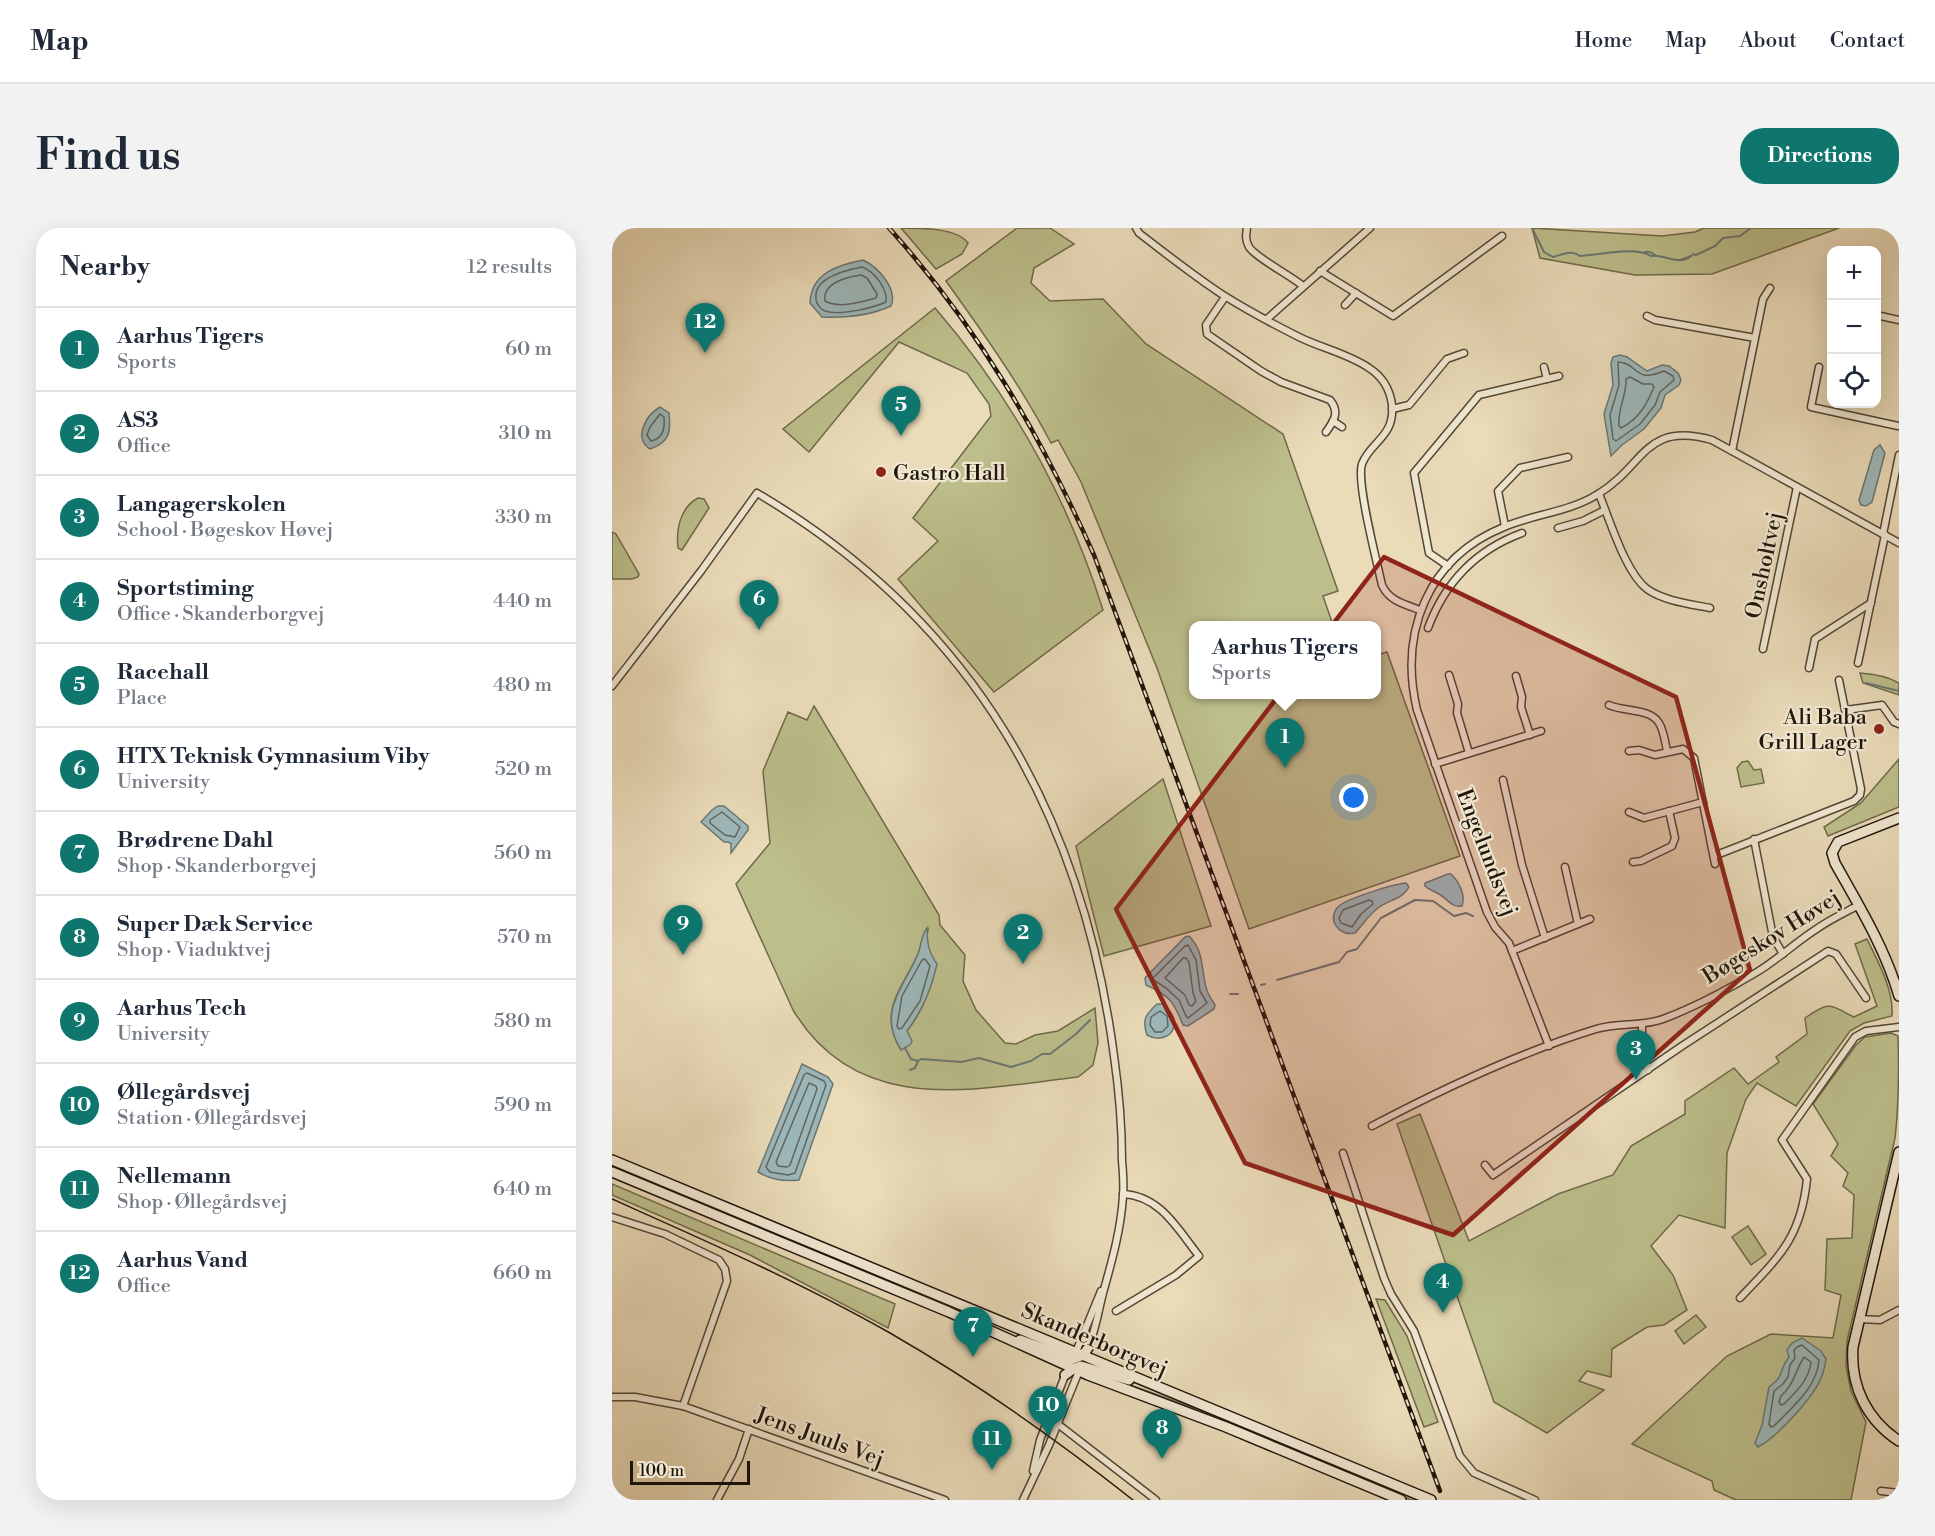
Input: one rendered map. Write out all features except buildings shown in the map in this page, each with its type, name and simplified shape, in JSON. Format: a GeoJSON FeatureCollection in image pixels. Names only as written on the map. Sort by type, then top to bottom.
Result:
{"type":"FeatureCollection","features":[{"type":"Feature","properties":{"kind":"main road","name":"Bøgeskov Høvej"},"geometry":{"type":"LineString","coordinates":[[1859,905],[1833,860],[1833,849],[1842,840],[1899,818]]}},
{"type":"Feature","properties":{"kind":"main road"},"geometry":{"type":"LineString","coordinates":[[1859,905],[1884,954],[1899,996]]}},
{"type":"Feature","properties":{"kind":"main road"},"geometry":{"type":"LineString","coordinates":[[1899,1152],[1852,1347],[1855,1384],[1862,1401],[1874,1419],[1899,1442]]}},
{"type":"Feature","properties":{"kind":"main road","name":"Skanderborgvej"},"geometry":{"type":"LineString","coordinates":[[612,1160],[1226,1427],[1401,1500]]}},
{"type":"Feature","properties":{"kind":"main road"},"geometry":{"type":"LineString","coordinates":[[612,1172],[972,1323],[1077,1362]]}},
{"type":"Feature","properties":{"kind":"main road","name":"Skanderborgvej"},"geometry":{"type":"LineString","coordinates":[[1077,1362],[1166,1390],[1431,1500]]}},
{"type":"Feature","properties":{"kind":"street"},"geometry":{"type":"LineString","coordinates":[[1136,228],[1139,233],[1226,297],[1300,338],[1368,367],[1385,384],[1390,395],[1392,410],[1389,426],[1362,465],[1361,487],[1385,592],[1396,601],[1420,610]]}},
{"type":"Feature","properties":{"kind":"street"},"geometry":{"type":"LineString","coordinates":[[1247,228],[1246,242],[1252,251],[1303,286]]}},
{"type":"Feature","properties":{"kind":"street"},"geometry":{"type":"LineString","coordinates":[[1267,319],[1370,228]]}},
{"type":"Feature","properties":{"kind":"street"},"geometry":{"type":"LineString","coordinates":[[1320,271],[1393,316],[1502,236]]}},
{"type":"Feature","properties":{"kind":"street"},"geometry":{"type":"LineString","coordinates":[[1732,451],[1763,299],[1770,288]]}},
{"type":"Feature","properties":{"kind":"street"},"geometry":{"type":"LineString","coordinates":[[1345,305],[1356,293]]}},
{"type":"Feature","properties":{"kind":"street"},"geometry":{"type":"LineString","coordinates":[[1226,297],[1206,325],[1207,334],[1281,382],[1330,400],[1336,413],[1326,432]]}},
{"type":"Feature","properties":{"kind":"street"},"geometry":{"type":"LineString","coordinates":[[1647,315],[1663,321],[1755,338]]}},
{"type":"Feature","properties":{"kind":"street"},"geometry":{"type":"LineString","coordinates":[[1881,316],[1899,320]]}},
{"type":"Feature","properties":{"kind":"street"},"geometry":{"type":"LineString","coordinates":[[1392,410],[1409,405],[1447,359],[1464,353]]}},
{"type":"Feature","properties":{"kind":"street"},"geometry":{"type":"LineString","coordinates":[[1819,366],[1811,407],[1899,424]]}},
{"type":"Feature","properties":{"kind":"street"},"geometry":{"type":"LineString","coordinates":[[1544,367],[1546,379]]}},
{"type":"Feature","properties":{"kind":"street"},"geometry":{"type":"LineString","coordinates":[[1448,566],[1429,552],[1414,473],[1479,395],[1559,376]]}},
{"type":"Feature","properties":{"kind":"street"},"geometry":{"type":"LineString","coordinates":[[1333,421],[1342,427]]}},
{"type":"Feature","properties":{"kind":"street","name":"Onsholtvej"},"geometry":{"type":"LineString","coordinates":[[1629,467],[1651,445],[1676,435],[1689,434],[1712,440],[1899,543]]}},
{"type":"Feature","properties":{"kind":"street"},"geometry":{"type":"LineString","coordinates":[[1858,663],[1899,454]]}},
{"type":"Feature","properties":{"kind":"street"},"geometry":{"type":"LineString","coordinates":[[1505,526],[1498,491],[1520,468],[1569,457]]}},
{"type":"Feature","properties":{"kind":"street","name":"Engelundsvej"},"geometry":{"type":"LineString","coordinates":[[1549,1046],[1512,951],[1487,912],[1417,710],[1411,680],[1411,656],[1420,610],[1426,598],[1448,566],[1472,544],[1505,526],[1580,503],[1599,494],[1629,467]]}},
{"type":"Feature","properties":{"kind":"street","name":"Onsholtvej"},"geometry":{"type":"LineString","coordinates":[[1763,649],[1797,488]]}},
{"type":"Feature","properties":{"kind":"street"},"geometry":{"type":"LineString","coordinates":[[612,686],[701,572],[757,493],[849,554],[918,619],[978,691],[1014,745],[1035,784],[1056,827],[1072,870],[1098,962],[1110,1020],[1117,1077],[1122,1129],[1123,1194],[1117,1241],[1106,1282],[1077,1362],[1041,1440],[1029,1485]]}},
{"type":"Feature","properties":{"kind":"street"},"geometry":{"type":"LineString","coordinates":[[1599,494],[1623,552],[1639,581],[1648,590],[1664,597],[1710,608]]}},
{"type":"Feature","properties":{"kind":"street"},"geometry":{"type":"LineString","coordinates":[[1558,528],[1583,521],[1605,510]]}},
{"type":"Feature","properties":{"kind":"street"},"geometry":{"type":"LineString","coordinates":[[1428,628],[1438,604],[1451,584],[1473,561],[1500,542],[1522,533]]}},
{"type":"Feature","properties":{"kind":"street"},"geometry":{"type":"LineString","coordinates":[[1426,598],[1438,604]]}},
{"type":"Feature","properties":{"kind":"street"},"geometry":{"type":"LineString","coordinates":[[1809,668],[1815,639],[1871,603]]}},
{"type":"Feature","properties":{"kind":"street","name":"Engelundsvej"},"geometry":{"type":"LineString","coordinates":[[1449,675],[1469,753]]}},
{"type":"Feature","properties":{"kind":"street"},"geometry":{"type":"LineString","coordinates":[[1515,676],[1522,697],[1521,708],[1530,735]]}},
{"type":"Feature","properties":{"kind":"street"},"geometry":{"type":"LineString","coordinates":[[1713,856],[1854,801],[1860,795],[1861,789],[1839,680]]}},
{"type":"Feature","properties":{"kind":"street"},"geometry":{"type":"LineString","coordinates":[[1609,705],[1621,710],[1645,713],[1655,717],[1661,727],[1667,751]]}},
{"type":"Feature","properties":{"kind":"street"},"geometry":{"type":"LineString","coordinates":[[1846,710],[1882,705],[1894,722],[1899,724]]}},
{"type":"Feature","properties":{"kind":"street","name":"Engelundsvej"},"geometry":{"type":"LineString","coordinates":[[1435,764],[1541,731]]}},
{"type":"Feature","properties":{"kind":"street"},"geometry":{"type":"LineString","coordinates":[[1629,751],[1639,750],[1655,755],[1683,749],[1694,758],[1715,864]]}},
{"type":"Feature","properties":{"kind":"street","name":"Engelundsvej"},"geometry":{"type":"LineString","coordinates":[[1503,780],[1522,865],[1545,938]]}},
{"type":"Feature","properties":{"kind":"street"},"geometry":{"type":"LineString","coordinates":[[1629,812],[1644,818],[1703,802]]}},
{"type":"Feature","properties":{"kind":"street"},"geometry":{"type":"LineString","coordinates":[[1633,862],[1641,861],[1672,846],[1675,838],[1669,811]]}},
{"type":"Feature","properties":{"kind":"street"},"geometry":{"type":"LineString","coordinates":[[1754,839],[1773,937],[1783,954]]}},
{"type":"Feature","properties":{"kind":"street"},"geometry":{"type":"LineString","coordinates":[[1565,867],[1578,924]]}},
{"type":"Feature","properties":{"kind":"street","name":"Bøgeskov Høvej"},"geometry":{"type":"LineString","coordinates":[[1372,1126],[1477,1074],[1549,1046],[1614,1025],[1642,1024],[1662,1020],[1758,972],[1816,929],[1859,905]]}},
{"type":"Feature","properties":{"kind":"street","name":"Engelundsvej"},"geometry":{"type":"LineString","coordinates":[[1512,951],[1590,920]]}},
{"type":"Feature","properties":{"kind":"street","name":"Bøgeskov Høvej"},"geometry":{"type":"LineString","coordinates":[[1485,1165],[1493,1175],[1828,951],[1836,954],[1866,998]]}},
{"type":"Feature","properties":{"kind":"street"},"geometry":{"type":"LineString","coordinates":[[1642,1024],[1642,1048],[1648,1070]]}},
{"type":"Feature","properties":{"kind":"street"},"geometry":{"type":"LineString","coordinates":[[1740,1298],[1780,1256],[1789,1243],[1802,1212],[1807,1179],[1782,1140],[1855,1037],[1866,1031],[1899,1027]]}},
{"type":"Feature","properties":{"kind":"street"},"geometry":{"type":"LineString","coordinates":[[1343,1153],[1384,1278],[1414,1331],[1460,1456],[1474,1473],[1535,1500]]}},
{"type":"Feature","properties":{"kind":"street"},"geometry":{"type":"LineString","coordinates":[[1116,1311],[1176,1275],[1199,1256],[1162,1210],[1141,1196],[1123,1194]]}},
{"type":"Feature","properties":{"kind":"street"},"geometry":{"type":"LineString","coordinates":[[612,1217],[665,1234],[719,1260],[725,1269],[728,1281],[683,1406]]}},
{"type":"Feature","properties":{"kind":"street"},"geometry":{"type":"LineString","coordinates":[[1023,1500],[1058,1424],[1099,1294],[1106,1282]]}},
{"type":"Feature","properties":{"kind":"street"},"geometry":{"type":"LineString","coordinates":[[1859,1319],[1880,1320],[1899,1310]]}},
{"type":"Feature","properties":{"kind":"street","name":"Jens Juuls Vej"},"geometry":{"type":"LineString","coordinates":[[612,1397],[635,1396],[683,1406],[945,1500]]}},
{"type":"Feature","properties":{"kind":"street"},"geometry":{"type":"LineString","coordinates":[[1050,1418],[1156,1500]]}},
{"type":"Feature","properties":{"kind":"street"},"geometry":{"type":"LineString","coordinates":[[717,1500],[739,1459],[749,1429]]}},
{"type":"Feature","properties":{"kind":"street"},"geometry":{"type":"LineString","coordinates":[[1881,1491],[1899,1493]]}},
{"type":"Feature","properties":{"kind":"highlighted area"},"geometry":{"type":"Polygon","coordinates":[[[1384,557],[1676,697],[1750,970],[1453,1235],[1245,1163],[1116,909],[1384,557]]]}},
{"type":"Feature","properties":{"kind":"green space"},"geometry":{"type":"Polygon","coordinates":[[[901,228],[948,232],[956,234],[968,243],[962,254],[936,269],[901,228]]]}},
{"type":"Feature","properties":{"kind":"green space"},"geometry":{"type":"Polygon","coordinates":[[[1017,228],[1050,228],[1074,244],[1034,268],[1031,283],[1050,301],[1103,299],[1146,344],[1283,434],[1338,591],[1323,596],[1332,621],[1189,621],[1189,699],[1381,699],[1381,654],[1387,652],[1460,856],[1249,929],[1157,668],[1081,482],[1058,440],[1051,443],[1015,381],[946,281],[1017,228]]]}},
{"type":"Feature","properties":{"kind":"green space"},"geometry":{"type":"Polygon","coordinates":[[[1532,228],[1662,236],[1695,232],[1704,228],[1839,228],[1712,274],[1635,275],[1540,258],[1532,228]]]}},
{"type":"Feature","properties":{"kind":"green space"},"geometry":{"type":"Polygon","coordinates":[[[935,308],[988,377],[1034,450],[1073,528],[1103,610],[994,692],[898,579],[938,541],[913,518],[991,416],[989,404],[967,373],[899,342],[809,452],[783,429],[935,308]]]}},
{"type":"Feature","properties":{"kind":"green space"},"geometry":{"type":"Polygon","coordinates":[[[698,498],[704,499],[709,508],[682,550],[678,548],[680,520],[687,507],[698,498]]]}},
{"type":"Feature","properties":{"kind":"green space"},"geometry":{"type":"Polygon","coordinates":[[[612,532],[616,534],[639,574],[638,577],[612,579],[612,532]]]}},
{"type":"Feature","properties":{"kind":"green space"},"geometry":{"type":"Polygon","coordinates":[[[1860,673],[1880,676],[1899,683],[1899,695],[1863,683],[1860,673]]]}},
{"type":"Feature","properties":{"kind":"green space"},"geometry":{"type":"Polygon","coordinates":[[[814,706],[939,915],[940,925],[965,955],[963,981],[976,1010],[1005,1043],[1016,1044],[1035,1035],[1058,1031],[1095,1008],[1098,1043],[1093,1065],[1078,1077],[959,1090],[921,1088],[884,1082],[850,1068],[820,1044],[793,1010],[736,884],[770,843],[763,771],[788,712],[807,720],[814,706]],[[928,929],[894,1001],[891,1024],[901,1050],[908,1034],[907,1031],[919,1013],[929,989],[933,959],[927,941],[928,929]]]}},
{"type":"Feature","properties":{"kind":"green space"},"geometry":{"type":"Polygon","coordinates":[[[1899,759],[1899,807],[1828,836],[1824,827],[1861,803],[1899,759]]]}},
{"type":"Feature","properties":{"kind":"green space"},"geometry":{"type":"Polygon","coordinates":[[[1748,761],[1754,770],[1761,769],[1764,783],[1741,787],[1737,768],[1742,762],[1748,761]]]}},
{"type":"Feature","properties":{"kind":"green space"},"geometry":{"type":"Polygon","coordinates":[[[1163,779],[1211,926],[1104,956],[1076,846],[1163,779]]]}},
{"type":"Feature","properties":{"kind":"green space"},"geometry":{"type":"Polygon","coordinates":[[[1867,939],[1888,986],[1892,1016],[1864,1023],[1850,1031],[1796,1106],[1757,1083],[1746,1099],[1727,1153],[1725,1228],[1679,1215],[1651,1246],[1673,1275],[1687,1310],[1664,1325],[1647,1327],[1612,1349],[1611,1377],[1587,1371],[1579,1381],[1604,1390],[1547,1433],[1494,1402],[1397,1124],[1420,1114],[1469,1241],[1558,1194],[1613,1175],[1631,1146],[1685,1114],[1685,1101],[1734,1068],[1748,1084],[1779,1062],[1776,1057],[1807,1034],[1805,1018],[1820,1009],[1834,1007],[1854,1017],[1877,1006],[1855,944],[1867,939]]]}},
{"type":"Feature","properties":{"kind":"green space"},"geometry":{"type":"Polygon","coordinates":[[[1891,1033],[1898,1036],[1895,1138],[1847,1341],[1846,1366],[1851,1391],[1866,1422],[1851,1500],[1736,1500],[1714,1490],[1712,1481],[1632,1444],[1727,1356],[1771,1334],[1833,1338],[1841,1295],[1825,1290],[1827,1239],[1852,1238],[1854,1195],[1843,1186],[1848,1173],[1831,1156],[1838,1144],[1813,1104],[1856,1045],[1865,1037],[1891,1033]]]}},
{"type":"Feature","properties":{"kind":"green space"},"geometry":{"type":"Polygon","coordinates":[[[612,1184],[895,1304],[888,1328],[750,1255],[612,1195],[612,1184]]]}},
{"type":"Feature","properties":{"kind":"green space"},"geometry":{"type":"Polygon","coordinates":[[[1748,1226],[1766,1254],[1751,1265],[1732,1237],[1748,1226]]]}},
{"type":"Feature","properties":{"kind":"green space"},"geometry":{"type":"Polygon","coordinates":[[[1376,1299],[1385,1300],[1407,1336],[1438,1422],[1424,1427],[1376,1299]]]}},
{"type":"Feature","properties":{"kind":"green space"},"geometry":{"type":"Polygon","coordinates":[[[1696,1315],[1706,1327],[1684,1344],[1675,1331],[1696,1315]]]}},
{"type":"Feature","properties":{"kind":"green space"},"geometry":{"type":"Polygon","coordinates":[[[1103,1375],[1216,1416],[1419,1500],[1411,1500],[1219,1420],[1103,1375]]]}},
{"type":"Feature","properties":{"kind":"water"},"geometry":{"type":"Polygon","coordinates":[[[863,260],[885,279],[892,293],[891,306],[857,316],[822,317],[810,303],[815,284],[836,268],[863,260]]]}},
{"type":"Feature","properties":{"kind":"water"},"geometry":{"type":"Polygon","coordinates":[[[1620,355],[1627,357],[1647,371],[1662,365],[1669,366],[1678,373],[1681,380],[1679,385],[1665,395],[1661,408],[1644,429],[1611,456],[1604,414],[1613,385],[1611,363],[1613,357],[1620,355]]]}},
{"type":"Feature","properties":{"kind":"water"},"geometry":{"type":"Polygon","coordinates":[[[660,407],[669,413],[668,436],[662,443],[650,449],[642,439],[643,427],[650,415],[660,407]]]}},
{"type":"Feature","properties":{"kind":"water"},"geometry":{"type":"Polygon","coordinates":[[[1880,445],[1885,453],[1872,502],[1866,506],[1861,505],[1859,500],[1874,450],[1880,445]]]}},
{"type":"Feature","properties":{"kind":"water"},"geometry":{"type":"Polygon","coordinates":[[[718,806],[724,806],[748,826],[748,830],[731,853],[731,844],[724,842],[701,822],[718,806]]]}},
{"type":"Feature","properties":{"kind":"water"},"geometry":{"type":"Polygon","coordinates":[[[1448,874],[1454,877],[1461,889],[1462,906],[1452,904],[1425,886],[1425,883],[1448,874]]]}},
{"type":"Feature","properties":{"kind":"water"},"geometry":{"type":"Polygon","coordinates":[[[1406,883],[1409,887],[1406,891],[1378,908],[1355,933],[1349,934],[1336,926],[1333,917],[1342,904],[1370,892],[1406,883]]]}},
{"type":"Feature","properties":{"kind":"water"},"geometry":{"type":"Polygon","coordinates":[[[927,928],[929,946],[937,964],[926,999],[907,1031],[912,1041],[910,1045],[901,1050],[891,1024],[892,1012],[927,928]]]}},
{"type":"Feature","properties":{"kind":"water"},"geometry":{"type":"Polygon","coordinates":[[[1189,936],[1200,954],[1209,996],[1215,1005],[1214,1009],[1188,1026],[1183,1025],[1170,1000],[1146,985],[1145,978],[1185,937],[1189,936]]]}},
{"type":"Feature","properties":{"kind":"water"},"geometry":{"type":"Polygon","coordinates":[[[1157,1004],[1164,1004],[1174,1018],[1174,1026],[1170,1034],[1161,1038],[1147,1035],[1145,1025],[1147,1015],[1157,1004]]]}},
{"type":"Feature","properties":{"kind":"water"},"geometry":{"type":"Polygon","coordinates":[[[802,1064],[828,1077],[833,1084],[799,1180],[777,1180],[758,1172],[802,1064]]]}},
{"type":"Feature","properties":{"kind":"water"},"geometry":{"type":"Polygon","coordinates":[[[1802,1338],[1821,1351],[1826,1359],[1822,1376],[1794,1416],[1775,1435],[1758,1447],[1755,1443],[1762,1425],[1769,1387],[1780,1376],[1789,1357],[1787,1350],[1792,1343],[1802,1338]]]}},
{"type":"Feature","properties":{"kind":"waterway"},"geometry":{"type":"LineString","coordinates":[[1532,228],[1544,252],[1553,257],[1570,253],[1580,256],[1627,251],[1679,260],[1684,260],[1715,246],[1723,238],[1740,236],[1751,228]]}},
{"type":"Feature","properties":{"kind":"waterway"},"geometry":{"type":"LineString","coordinates":[[1645,252],[1655,255]]}},
{"type":"Feature","properties":{"kind":"waterway"},"geometry":{"type":"LineString","coordinates":[[1680,260],[1691,256]]}},
{"type":"Feature","properties":{"kind":"waterway"},"geometry":{"type":"LineString","coordinates":[[1866,683],[1899,691]]}},
{"type":"Feature","properties":{"kind":"waterway"},"geometry":{"type":"LineString","coordinates":[[1277,980],[1339,962],[1347,952],[1357,949],[1381,918],[1415,900],[1433,901],[1454,916],[1466,913],[1473,916]]}},
{"type":"Feature","properties":{"kind":"waterway"},"geometry":{"type":"LineString","coordinates":[[1261,985],[1265,984]]}},
{"type":"Feature","properties":{"kind":"waterway"},"geometry":{"type":"LineString","coordinates":[[1230,994],[1238,994]]}},
{"type":"Feature","properties":{"kind":"waterway"},"geometry":{"type":"LineString","coordinates":[[905,1048],[911,1059],[918,1061],[921,1059],[961,1062],[979,1058],[1011,1067],[1031,1061],[1042,1054],[1050,1054],[1090,1020]]}},
{"type":"Feature","properties":{"kind":"waterway"},"geometry":{"type":"LineString","coordinates":[[910,1070],[915,1068],[918,1061]]}},
{"type":"Feature","properties":{"kind":"tram line"},"geometry":{"type":"LineString","coordinates":[[612,1199],[787,1279],[890,1333],[1015,1412],[1133,1500]]}},
{"type":"Feature","properties":{"kind":"railway"},"geometry":{"type":"LineString","coordinates":[[889,228],[951,304],[1005,383],[1052,467],[1094,555],[1440,1491]]}},
{"type":"Feature","properties":{"kind":"place","name":"Aarhus Vand"},"geometry":{"type":"Point","coordinates":[705,353]}},
{"type":"Feature","properties":{"kind":"place","name":"Racehall"},"geometry":{"type":"Point","coordinates":[901,436]}},
{"type":"Feature","properties":{"kind":"place","name":"Gastro Hall"},"geometry":{"type":"Point","coordinates":[881,472]}},
{"type":"Feature","properties":{"kind":"place","name":"HTX Teknisk Gymnasium Viby"},"geometry":{"type":"Point","coordinates":[759,630]}},
{"type":"Feature","properties":{"kind":"place","name":"Ali Baba Grill Lager"},"geometry":{"type":"Point","coordinates":[1879,729]}},
{"type":"Feature","properties":{"kind":"place","name":"Aarhus Tigers"},"geometry":{"type":"Point","coordinates":[1285,768]}},
{"type":"Feature","properties":{"kind":"place","name":"Aarhus Tech"},"geometry":{"type":"Point","coordinates":[683,955]}},
{"type":"Feature","properties":{"kind":"place","name":"AS3"},"geometry":{"type":"Point","coordinates":[1023,964]}},
{"type":"Feature","properties":{"kind":"place","name":"Langagerskolen"},"geometry":{"type":"Point","coordinates":[1636,1080]}},
{"type":"Feature","properties":{"kind":"place","name":"Sportstiming"},"geometry":{"type":"Point","coordinates":[1443,1313]}},
{"type":"Feature","properties":{"kind":"place","name":"Brødrene Dahl"},"geometry":{"type":"Point","coordinates":[973,1357]}},
{"type":"Feature","properties":{"kind":"place","name":"Øllegårdsvej"},"geometry":{"type":"Point","coordinates":[1048,1436]}},
{"type":"Feature","properties":{"kind":"place","name":"Super Dæk Service"},"geometry":{"type":"Point","coordinates":[1162,1459]}},
{"type":"Feature","properties":{"kind":"place","name":"Nellemann"},"geometry":{"type":"Point","coordinates":[992,1470]}}]}
